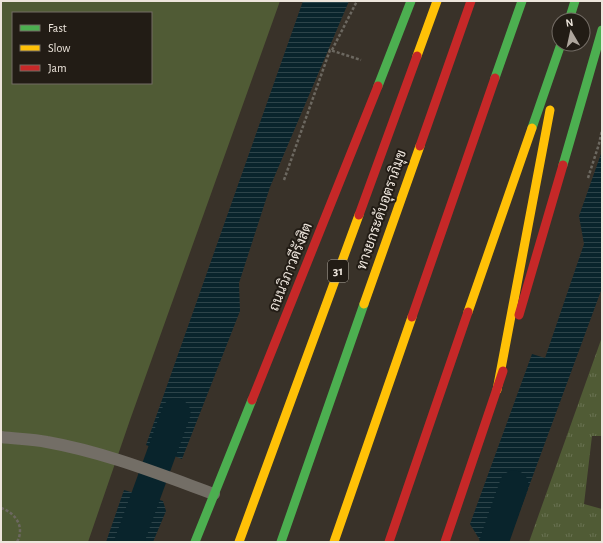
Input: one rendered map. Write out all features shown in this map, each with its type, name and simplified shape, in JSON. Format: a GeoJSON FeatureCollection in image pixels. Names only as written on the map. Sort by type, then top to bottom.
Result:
{"type":"FeatureCollection","features":[{"type":"Feature","properties":{"kind":"main road","name":"ถนนวิภาวดีรังสิต"},"geometry":{"type":"LineString","coordinates":[[195,542],[353,151],[411,1]]}},
{"type":"Feature","properties":{"kind":"main road","name":"31"},"geometry":{"type":"LineString","coordinates":[[239,542],[437,1]]}},
{"type":"Feature","properties":{"kind":"main road","name":"ทางยกระดับอุตราภิมุข"},"geometry":{"type":"LineString","coordinates":[[281,542],[471,1]]}},
{"type":"Feature","properties":{"kind":"main road"},"geometry":{"type":"LineString","coordinates":[[334,542],[522,1]]}},
{"type":"Feature","properties":{"kind":"main road"},"geometry":{"type":"LineString","coordinates":[[572,12],[575,1]]}},
{"type":"Feature","properties":{"kind":"main road"},"geometry":{"type":"LineString","coordinates":[[445,542],[497,390],[602,30]]}},
{"type":"Feature","properties":{"kind":"main road"},"geometry":{"type":"LineString","coordinates":[[389,542],[559,52]]}},
{"type":"Feature","properties":{"kind":"main road"},"geometry":{"type":"LineString","coordinates":[[497,390],[560,52]]}},
{"type":"Feature","properties":{"kind":"lane"},"geometry":{"type":"LineString","coordinates":[[1,438],[46,442],[85,451],[127,463],[214,494]]}},
{"type":"Feature","properties":{"kind":"path"},"geometry":{"type":"LineString","coordinates":[[332,50],[357,1]]}},
{"type":"Feature","properties":{"kind":"path"},"geometry":{"type":"LineString","coordinates":[[599,144],[602,130]]}},
{"type":"Feature","properties":{"kind":"path"},"geometry":{"type":"LineString","coordinates":[[1,508],[9,511],[15,516],[19,523],[20,531],[18,542]]}},
{"type":"Feature","properties":{"kind":"green space"},"geometry":{"type":"Polygon","coordinates":[[[1,1],[280,1],[130,420],[88,542],[1,542],[1,1]]]}},
{"type":"Feature","properties":{"kind":"green space"},"geometry":{"type":"Polygon","coordinates":[[[602,337],[602,436],[592,436],[584,504],[602,509],[602,542],[529,542],[602,337]]]}},
{"type":"Feature","properties":{"kind":"water"},"geometry":{"type":"Polygon","coordinates":[[[303,1],[349,1],[270,187],[239,283],[240,311],[182,459],[146,445],[303,1]]]}},
{"type":"Feature","properties":{"kind":"water"},"geometry":{"type":"Polygon","coordinates":[[[602,151],[602,288],[514,527],[497,522],[485,542],[481,542],[470,524],[532,354],[545,358],[584,244],[579,216],[602,151]]]}},
{"type":"Feature","properties":{"kind":"water"},"geometry":{"type":"Polygon","coordinates":[[[124,490],[163,501],[166,511],[153,542],[106,542],[124,490]]]}},
{"type":"Feature","properties":{"kind":"waterway"},"geometry":{"type":"LineString","coordinates":[[129,542],[176,413]]}},
{"type":"Feature","properties":{"kind":"waterway"},"geometry":{"type":"LineString","coordinates":[[494,542],[514,485]]}},
{"type":"Feature","properties":{"kind":"traffic: fast"},"geometry":{"type":"LineString","coordinates":[[378,86],[411,1]]}},
{"type":"Feature","properties":{"kind":"traffic: fast"},"geometry":{"type":"LineString","coordinates":[[495,78],[522,1]]}},
{"type":"Feature","properties":{"kind":"traffic: fast"},"geometry":{"type":"LineString","coordinates":[[572,12],[575,1]]}},
{"type":"Feature","properties":{"kind":"traffic: fast"},"geometry":{"type":"LineString","coordinates":[[563,165],[602,30]]}},
{"type":"Feature","properties":{"kind":"traffic: fast"},"geometry":{"type":"LineString","coordinates":[[532,128],[558,52]]}},
{"type":"Feature","properties":{"kind":"traffic: fast"},"geometry":{"type":"LineString","coordinates":[[281,542],[364,304]]}},
{"type":"Feature","properties":{"kind":"traffic: fast"},"geometry":{"type":"LineString","coordinates":[[195,542],[252,400]]}},
{"type":"Feature","properties":{"kind":"traffic: slow"},"geometry":{"type":"LineString","coordinates":[[417,56],[437,1]]}},
{"type":"Feature","properties":{"kind":"traffic: slow"},"geometry":{"type":"LineString","coordinates":[[497,390],[550,110]]}},
{"type":"Feature","properties":{"kind":"traffic: slow"},"geometry":{"type":"LineString","coordinates":[[468,312],[532,128]]}},
{"type":"Feature","properties":{"kind":"traffic: slow"},"geometry":{"type":"LineString","coordinates":[[364,304],[420,146]]}},
{"type":"Feature","properties":{"kind":"traffic: slow"},"geometry":{"type":"LineString","coordinates":[[239,542],[359,215]]}},
{"type":"Feature","properties":{"kind":"traffic: slow"},"geometry":{"type":"LineString","coordinates":[[334,542],[412,317]]}},
{"type":"Feature","properties":{"kind":"traffic: jam"},"geometry":{"type":"LineString","coordinates":[[420,146],[471,1]]}},
{"type":"Feature","properties":{"kind":"traffic: jam"},"geometry":{"type":"LineString","coordinates":[[359,215],[417,56]]}},
{"type":"Feature","properties":{"kind":"traffic: jam"},"geometry":{"type":"LineString","coordinates":[[412,317],[495,78]]}},
{"type":"Feature","properties":{"kind":"traffic: jam"},"geometry":{"type":"LineString","coordinates":[[252,400],[378,86]]}},
{"type":"Feature","properties":{"kind":"traffic: jam"},"geometry":{"type":"LineString","coordinates":[[519,315],[563,165]]}},
{"type":"Feature","properties":{"kind":"traffic: jam"},"geometry":{"type":"LineString","coordinates":[[389,542],[468,312]]}},
{"type":"Feature","properties":{"kind":"traffic: jam"},"geometry":{"type":"LineString","coordinates":[[445,542],[503,371]]}}]}
